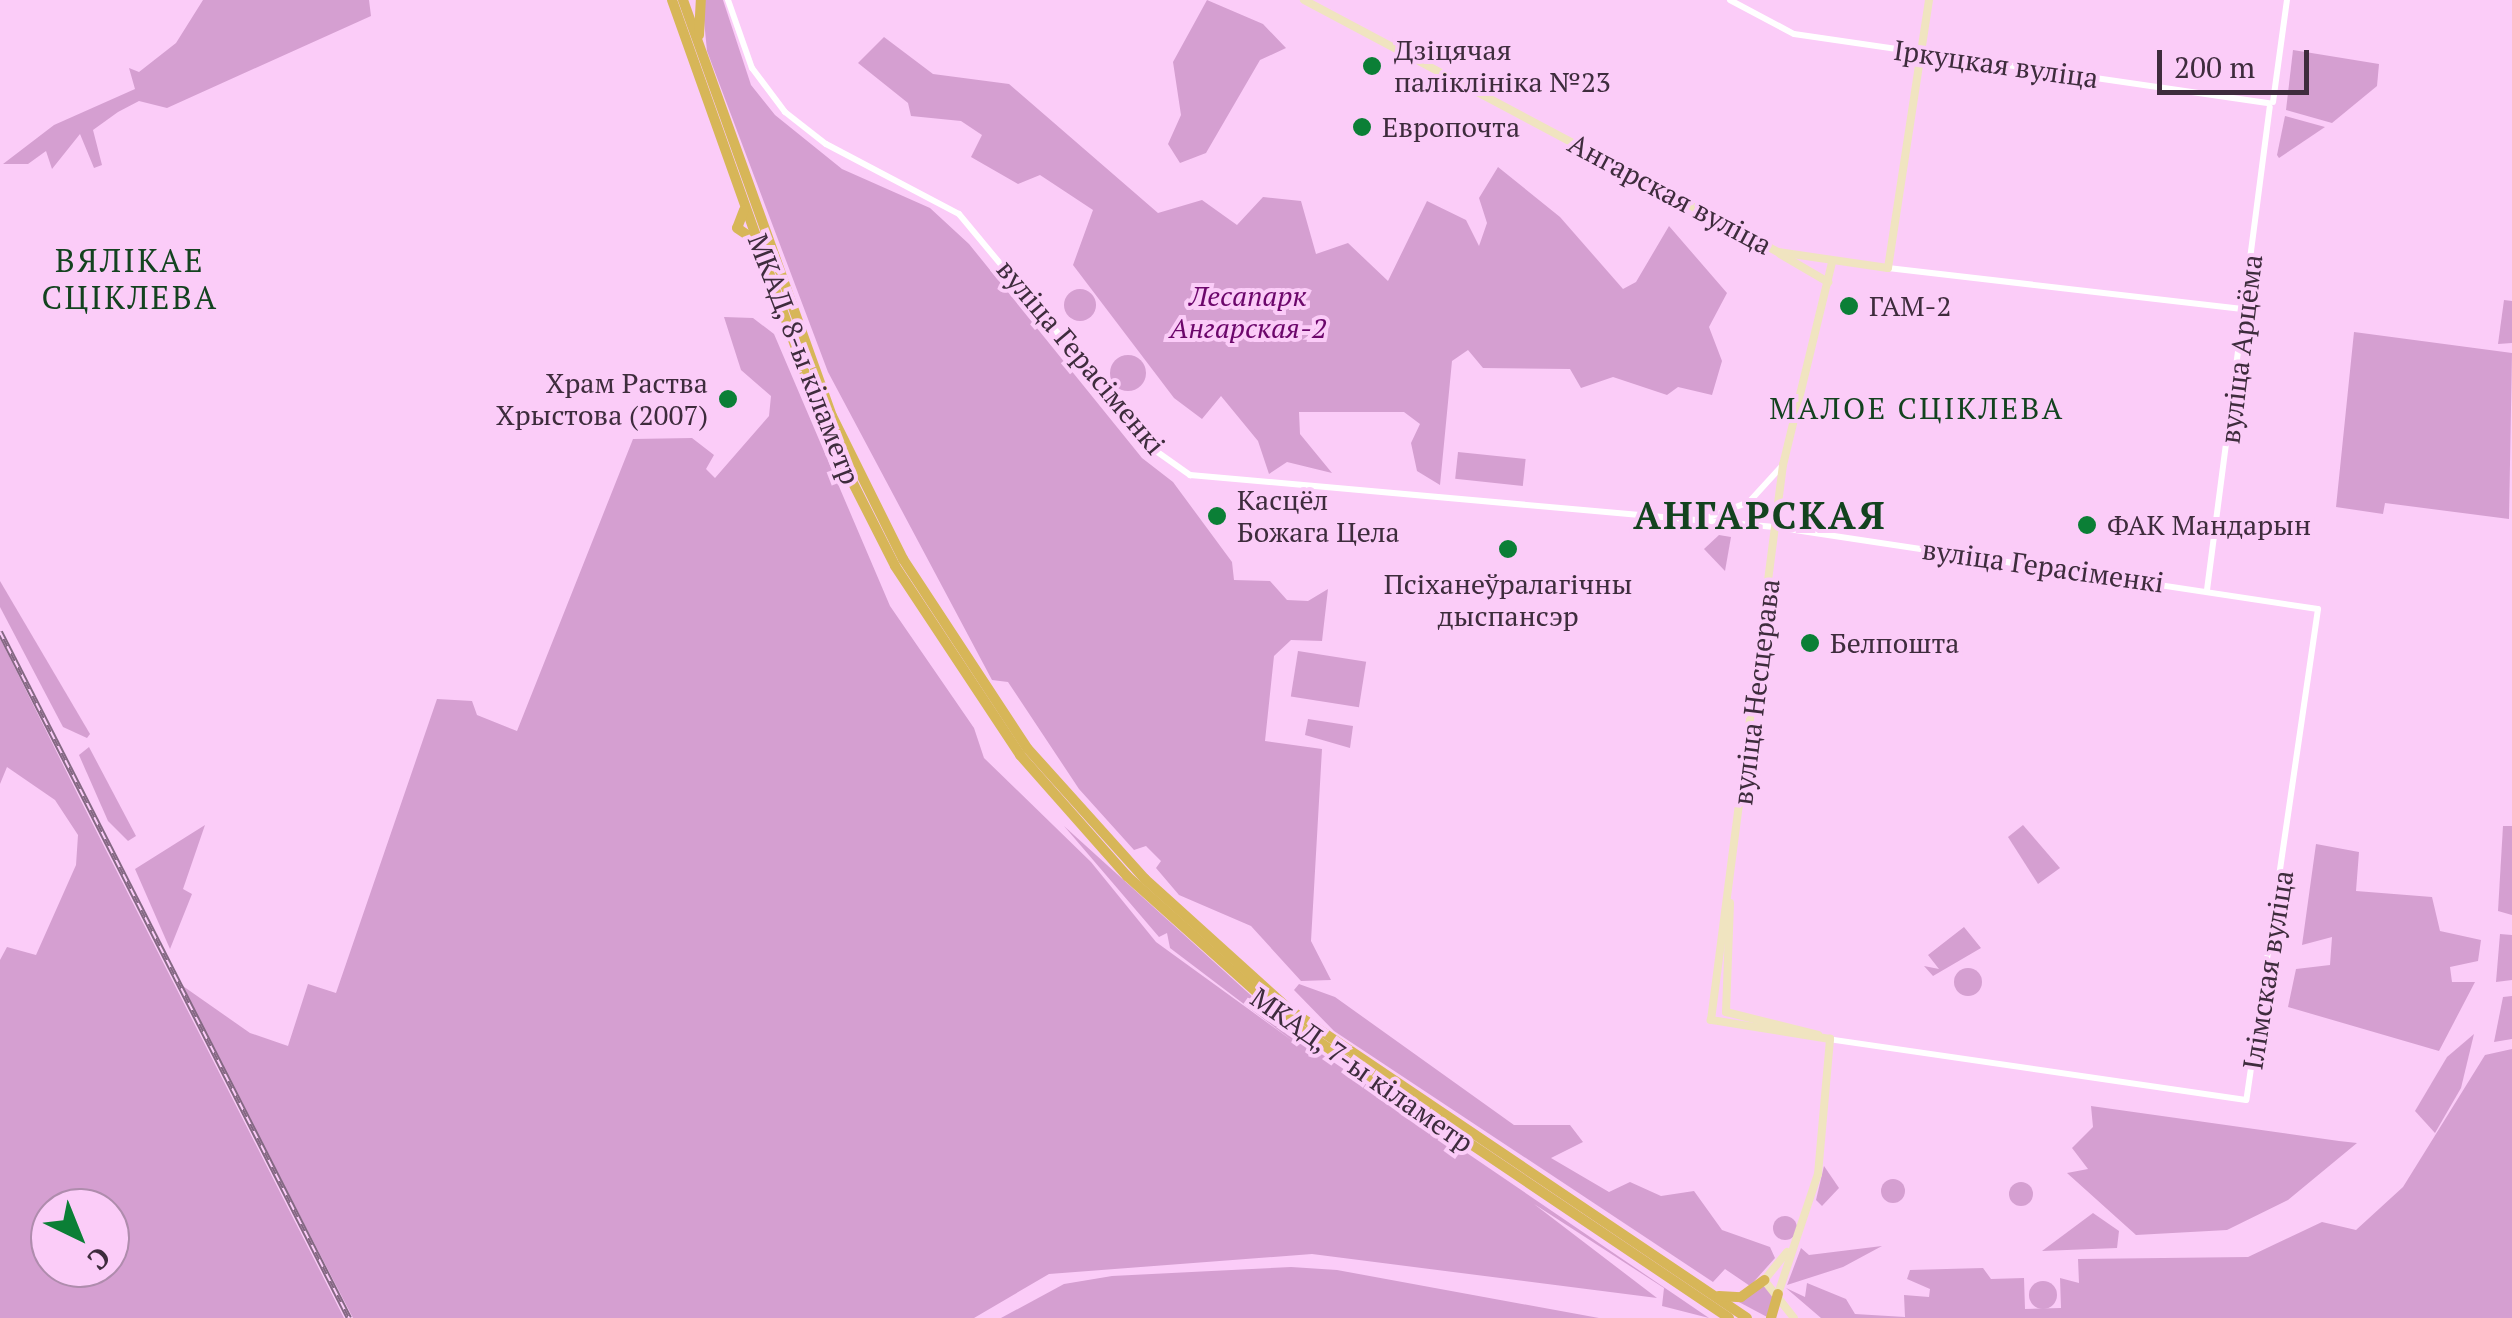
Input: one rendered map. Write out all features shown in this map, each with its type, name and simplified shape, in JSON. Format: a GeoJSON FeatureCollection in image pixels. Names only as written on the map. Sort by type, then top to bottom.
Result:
{"type":"FeatureCollection","features":[{"type":"Feature","properties":{"kind":"highway"},"geometry":{"type":"LineString","coordinates":[[672,0],[714,101]]}},
{"type":"Feature","properties":{"kind":"highway"},"geometry":{"type":"LineString","coordinates":[[683,0],[714,101]]}},
{"type":"Feature","properties":{"kind":"highway"},"geometry":{"type":"LineString","coordinates":[[700,46],[701,0]]}},
{"type":"Feature","properties":{"kind":"highway","name":"МКАД, 8-ы кіламетр"},"geometry":{"type":"LineString","coordinates":[[714,101],[744,204],[738,228],[762,259],[861,503],[1024,752]]}},
{"type":"Feature","properties":{"kind":"highway","name":"МКАД, 8-ы кіламетр"},"geometry":{"type":"LineString","coordinates":[[714,101],[862,482],[953,642],[1024,752]]}},
{"type":"Feature","properties":{"kind":"highway","name":"МКАД, 7-ы кіламетр"},"geometry":{"type":"LineString","coordinates":[[1024,752],[1127,876],[1279,1014],[1704,1295]]}},
{"type":"Feature","properties":{"kind":"highway"},"geometry":{"type":"LineString","coordinates":[[1704,1295],[1742,1297],[1764,1280]]}},
{"type":"Feature","properties":{"kind":"highway"},"geometry":{"type":"LineString","coordinates":[[1771,1318],[1778,1294]]}},
{"type":"Feature","properties":{"kind":"highway"},"geometry":{"type":"LineString","coordinates":[[1704,1295],[1713,1318]]}},
{"type":"Feature","properties":{"kind":"highway"},"geometry":{"type":"LineString","coordinates":[[1704,1295],[1729,1318]]}},
{"type":"Feature","properties":{"kind":"highway"},"geometry":{"type":"LineString","coordinates":[[1704,1295],[1747,1318]]}},
{"type":"Feature","properties":{"kind":"main road","name":"Ангарская вуліца"},"geometry":{"type":"LineString","coordinates":[[1304,0],[1778,252],[1888,268]]}},
{"type":"Feature","properties":{"kind":"main road"},"geometry":{"type":"LineString","coordinates":[[1888,268],[1929,0]]}},
{"type":"Feature","properties":{"kind":"main road"},"geometry":{"type":"LineString","coordinates":[[1778,252],[1828,282]]}},
{"type":"Feature","properties":{"kind":"main road","name":"вуліца Несцерава"},"geometry":{"type":"LineString","coordinates":[[1724,952],[1783,464],[1832,262]]}},
{"type":"Feature","properties":{"kind":"main road"},"geometry":{"type":"LineString","coordinates":[[1724,952],[1713,1004],[1716,1024],[1778,1029]]}},
{"type":"Feature","properties":{"kind":"main road"},"geometry":{"type":"LineString","coordinates":[[1724,952],[1723,1006],[1731,1017],[1778,1029]]}},
{"type":"Feature","properties":{"kind":"main road"},"geometry":{"type":"LineString","coordinates":[[1713,1004],[1723,1006]]}},
{"type":"Feature","properties":{"kind":"main road","name":"Ілімская вуліца"},"geometry":{"type":"LineString","coordinates":[[1778,1029],[1826,1038]]}},
{"type":"Feature","properties":{"kind":"main road"},"geometry":{"type":"LineString","coordinates":[[1778,1294],[1818,1174],[1826,1038]]}},
{"type":"Feature","properties":{"kind":"main road"},"geometry":{"type":"LineString","coordinates":[[1790,1249],[1764,1280],[1794,1318]]}},
{"type":"Feature","properties":{"kind":"street","name":"вуліца Герасіменкі"},"geometry":{"type":"LineString","coordinates":[[728,0],[752,68],[785,112],[966,221],[1179,469],[1268,486],[1776,526],[2318,609]]}},
{"type":"Feature","properties":{"kind":"street","name":"Іркуцкая вуліца"},"geometry":{"type":"LineString","coordinates":[[1730,0],[1794,34],[2270,104]]}},
{"type":"Feature","properties":{"kind":"street","name":"вуліца Арцёма"},"geometry":{"type":"LineString","coordinates":[[2207,590],[2270,104],[2288,0]]}},
{"type":"Feature","properties":{"kind":"street","name":"Ангарская вуліца"},"geometry":{"type":"LineString","coordinates":[[1888,268],[2245,309]]}},
{"type":"Feature","properties":{"kind":"street"},"geometry":{"type":"LineString","coordinates":[[1699,520],[1749,502],[1783,464]]}},
{"type":"Feature","properties":{"kind":"street","name":"Ілімская вуліца"},"geometry":{"type":"LineString","coordinates":[[1826,1038],[2246,1100],[2318,609]]}},
{"type":"Feature","properties":{"kind":"green space"},"geometry":{"type":"Polygon","coordinates":[[[203,0],[369,0],[371,16],[167,108],[139,101],[118,112],[93,130],[102,165],[94,168],[80,134],[52,169],[46,151],[28,164],[3,164],[54,125],[135,89],[129,68],[139,72],[176,43],[203,0]]]}},
{"type":"Feature","properties":{"kind":"green space"},"geometry":{"type":"Polygon","coordinates":[[[702,0],[723,0],[751,85],[775,115],[842,169],[930,208],[969,244],[1142,458],[1173,482],[1232,562],[1234,580],[1270,581],[1287,600],[1308,601],[1328,589],[1322,641],[1291,640],[1274,656],[1265,741],[1322,749],[1311,941],[1331,980],[1301,981],[1251,926],[1179,895],[1156,868],[1161,861],[1146,846],[1134,850],[1079,789],[1008,682],[992,680],[828,372],[707,51],[702,0]]]}},
{"type":"Feature","properties":{"kind":"green space"},"geometry":{"type":"Polygon","coordinates":[[[1207,0],[1263,24],[1286,48],[1260,60],[1206,153],[1180,163],[1168,144],[1181,115],[1173,62],[1207,0]]]}},
{"type":"Feature","properties":{"kind":"green space","name":"Лесапарк Ангарская-2"},"geometry":{"type":"Polygon","coordinates":[[[884,37],[933,74],[1009,84],[1158,213],[1202,200],[1237,225],[1263,197],[1301,201],[1316,254],[1348,243],[1388,281],[1427,201],[1466,220],[1479,246],[1487,223],[1479,198],[1498,167],[1560,217],[1623,289],[1636,282],[1669,226],[1727,293],[1709,327],[1722,361],[1712,395],[1678,387],[1667,395],[1613,377],[1581,388],[1570,369],[1483,368],[1468,350],[1452,361],[1440,485],[1417,471],[1411,443],[1420,424],[1404,412],[1299,412],[1300,434],[1332,473],[1287,462],[1269,474],[1258,441],[1221,396],[1202,419],[1174,398],[1073,265],[1093,210],[1040,175],[1018,184],[971,157],[982,135],[961,121],[911,116],[908,103],[858,63],[884,37]]]}},
{"type":"Feature","properties":{"kind":"green space"},"geometry":{"type":"Polygon","coordinates":[[[2293,50],[2379,64],[2377,86],[2332,123],[2286,110],[2293,50]]]}},
{"type":"Feature","properties":{"kind":"green space"},"geometry":{"type":"Polygon","coordinates":[[[2285,116],[2325,127],[2279,158],[2277,155],[2285,116]]]}},
{"type":"Feature","properties":{"kind":"green space"},"geometry":{"type":"Polygon","coordinates":[[[1080,289],[1091,294],[1096,305],[1091,316],[1080,321],[1069,316],[1064,305],[1069,294],[1080,289]]]}},
{"type":"Feature","properties":{"kind":"green space"},"geometry":{"type":"Polygon","coordinates":[[[2504,300],[2512,301],[2512,343],[2498,344],[2504,300]]]}},
{"type":"Feature","properties":{"kind":"green space"},"geometry":{"type":"Polygon","coordinates":[[[724,317],[753,318],[774,334],[890,606],[974,728],[984,758],[1091,862],[1156,942],[1294,1042],[1170,948],[1167,933],[1159,937],[1064,826],[1298,1038],[1709,1318],[1662,1306],[1664,1288],[1534,1204],[1657,1298],[1312,1254],[1049,1274],[974,1318],[353,1318],[180,984],[250,1033],[288,1046],[308,984],[336,993],[437,699],[472,701],[477,715],[517,731],[633,439],[692,438],[714,455],[706,469],[715,478],[769,416],[771,396],[741,370],[724,317]]]}},
{"type":"Feature","properties":{"kind":"green space"},"geometry":{"type":"Polygon","coordinates":[[[2354,332],[2512,353],[2509,519],[2385,503],[2383,514],[2336,507],[2354,332]]]}},
{"type":"Feature","properties":{"kind":"green space"},"geometry":{"type":"Polygon","coordinates":[[[1128,355],[1141,360],[1146,373],[1141,386],[1128,391],[1115,386],[1110,373],[1115,360],[1128,355]]]}},
{"type":"Feature","properties":{"kind":"green space"},"geometry":{"type":"Polygon","coordinates":[[[1458,452],[1526,459],[1523,486],[1455,479],[1458,452]]]}},
{"type":"Feature","properties":{"kind":"green space"},"geometry":{"type":"Polygon","coordinates":[[[1719,535],[1731,537],[1725,571],[1704,549],[1719,535]]]}},
{"type":"Feature","properties":{"kind":"green space"},"geometry":{"type":"Polygon","coordinates":[[[0,581],[90,734],[87,738],[63,727],[0,607],[0,581]]]}},
{"type":"Feature","properties":{"kind":"green space"},"geometry":{"type":"Polygon","coordinates":[[[0,638],[344,1318],[0,1318],[0,960],[7,947],[36,955],[76,865],[78,835],[55,800],[7,767],[0,784],[0,638]]]}},
{"type":"Feature","properties":{"kind":"green space"},"geometry":{"type":"Polygon","coordinates":[[[1298,651],[1366,662],[1359,707],[1291,696],[1298,651]]]}},
{"type":"Feature","properties":{"kind":"green space"},"geometry":{"type":"Polygon","coordinates":[[[1308,719],[1353,726],[1350,748],[1305,735],[1308,719]]]}},
{"type":"Feature","properties":{"kind":"green space"},"geometry":{"type":"Polygon","coordinates":[[[89,747],[136,836],[128,841],[108,821],[79,755],[89,747]]]}},
{"type":"Feature","properties":{"kind":"green space"},"geometry":{"type":"Polygon","coordinates":[[[205,825],[183,889],[192,894],[170,949],[135,869],[205,825]]]}},
{"type":"Feature","properties":{"kind":"green space"},"geometry":{"type":"Polygon","coordinates":[[[2023,825],[2060,868],[2038,884],[2008,837],[2023,825]]]}},
{"type":"Feature","properties":{"kind":"green space"},"geometry":{"type":"Polygon","coordinates":[[[2503,826],[2512,826],[2512,915],[2498,911],[2503,826]]]}},
{"type":"Feature","properties":{"kind":"green space"},"geometry":{"type":"Polygon","coordinates":[[[2316,844],[2359,852],[2356,891],[2432,897],[2440,931],[2481,940],[2478,961],[2450,967],[2452,982],[2475,982],[2439,1051],[2288,1007],[2296,969],[2330,965],[2332,937],[2302,945],[2316,844]]]}},
{"type":"Feature","properties":{"kind":"green space"},"geometry":{"type":"Polygon","coordinates":[[[1964,927],[1981,948],[1933,976],[1924,966],[1939,969],[1928,955],[1964,927]]]}},
{"type":"Feature","properties":{"kind":"green space"},"geometry":{"type":"Polygon","coordinates":[[[2500,934],[2512,935],[2512,980],[2496,982],[2500,934]]]}},
{"type":"Feature","properties":{"kind":"green space"},"geometry":{"type":"Polygon","coordinates":[[[1968,968],[1978,972],[1982,982],[1978,992],[1968,996],[1958,992],[1954,982],[1958,972],[1968,968]]]}},
{"type":"Feature","properties":{"kind":"green space"},"geometry":{"type":"Polygon","coordinates":[[[1299,984],[1335,997],[1514,1125],[1570,1125],[1583,1142],[1551,1158],[1609,1192],[1630,1182],[1661,1196],[1694,1191],[1722,1230],[1770,1247],[1775,1258],[1750,1286],[1725,1269],[1713,1282],[1334,1031],[1294,990],[1299,984]]]}},
{"type":"Feature","properties":{"kind":"green space"},"geometry":{"type":"Polygon","coordinates":[[[2512,996],[2512,1039],[2494,1042],[2503,997],[2512,996]]]}},
{"type":"Feature","properties":{"kind":"green space"},"geometry":{"type":"Polygon","coordinates":[[[2474,1034],[2461,1088],[2435,1133],[2415,1111],[2447,1057],[2474,1034]]]}},
{"type":"Feature","properties":{"kind":"green space"},"geometry":{"type":"Polygon","coordinates":[[[2512,1049],[2512,1318],[1821,1318],[1786,1288],[1805,1297],[1807,1283],[1846,1299],[1855,1314],[1905,1317],[1904,1295],[1929,1297],[1930,1289],[1907,1279],[1910,1270],[1983,1268],[1991,1279],[2024,1278],[2025,1309],[2061,1308],[2060,1278],[2079,1283],[2078,1259],[2248,1257],[2322,1222],[2356,1230],[2403,1187],[2485,1055],[2512,1049]]]}},
{"type":"Feature","properties":{"kind":"green space"},"geometry":{"type":"Polygon","coordinates":[[[2091,1106],[2357,1143],[2288,1200],[2227,1230],[2136,1235],[2067,1173],[2088,1169],[2072,1148],[2093,1127],[2091,1106]]]}},
{"type":"Feature","properties":{"kind":"green space"},"geometry":{"type":"Polygon","coordinates":[[[1824,1166],[1839,1188],[1822,1206],[1816,1200],[1824,1166]]]}},
{"type":"Feature","properties":{"kind":"green space"},"geometry":{"type":"Polygon","coordinates":[[[1893,1179],[1905,1191],[1893,1203],[1881,1191],[1893,1179]]]}},
{"type":"Feature","properties":{"kind":"green space"},"geometry":{"type":"Polygon","coordinates":[[[2021,1182],[2030,1185],[2030,1203],[2021,1206],[2012,1203],[2009,1194],[2012,1185],[2021,1182]]]}},
{"type":"Feature","properties":{"kind":"green space"},"geometry":{"type":"Polygon","coordinates":[[[2093,1213],[2119,1231],[2117,1248],[2042,1251],[2093,1213]]]}},
{"type":"Feature","properties":{"kind":"green space"},"geometry":{"type":"Polygon","coordinates":[[[1785,1216],[1797,1228],[1785,1240],[1773,1228],[1785,1216]]]}},
{"type":"Feature","properties":{"kind":"green space"},"geometry":{"type":"Polygon","coordinates":[[[1882,1246],[1843,1267],[1787,1285],[1801,1248],[1809,1255],[1882,1246]]]}},
{"type":"Feature","properties":{"kind":"green space"},"geometry":{"type":"Polygon","coordinates":[[[1291,1267],[1337,1270],[1599,1318],[1001,1318],[1064,1284],[1112,1276],[1291,1267]]]}},
{"type":"Feature","properties":{"kind":"green space"},"geometry":{"type":"Polygon","coordinates":[[[2043,1281],[2053,1285],[2057,1295],[2053,1305],[2043,1309],[2033,1305],[2029,1295],[2033,1285],[2043,1281]]]}},
{"type":"Feature","properties":{"kind":"green space"},"geometry":{"type":"Polygon","coordinates":[[[1764,1286],[1775,1295],[1769,1318],[1737,1301],[1764,1286]]]}},
{"type":"Feature","properties":{"kind":"railway"},"geometry":{"type":"LineString","coordinates":[[0,632],[349,1318]]}},
{"type":"Feature","properties":{"kind":"place","name":"Дзіцячая паліклініка №23"},"geometry":{"type":"Point","coordinates":[1372,66]}},
{"type":"Feature","properties":{"kind":"place","name":"Европочта"},"geometry":{"type":"Point","coordinates":[1362,127]}},
{"type":"Feature","properties":{"kind":"place","name":"ГАМ-2"},"geometry":{"type":"Point","coordinates":[1849,306]}},
{"type":"Feature","properties":{"kind":"place","name":"Храм Раства Хрыстова (2007)"},"geometry":{"type":"Point","coordinates":[728,399]}},
{"type":"Feature","properties":{"kind":"place","name":"Касцёл Божага Цела"},"geometry":{"type":"Point","coordinates":[1217,516]}},
{"type":"Feature","properties":{"kind":"place","name":"ФАК Мандарын"},"geometry":{"type":"Point","coordinates":[2087,525]}},
{"type":"Feature","properties":{"kind":"place","name":"Псіханеўралагічны дыспансэр"},"geometry":{"type":"Point","coordinates":[1508,549]}},
{"type":"Feature","properties":{"kind":"place","name":"Белпошта"},"geometry":{"type":"Point","coordinates":[1810,643]}},
{"type":"Feature","properties":{"kind":"district","name":"ВЯЛІКАЕ СЦІКЛЕВА"},"geometry":{"type":"Point","coordinates":[130,280]}},
{"type":"Feature","properties":{"kind":"district","name":"МАЛОЕ СЦІКЛЕВА"},"geometry":{"type":"Point","coordinates":[1917,408]}},
{"type":"Feature","properties":{"kind":"district","name":"АНГАРСКАЯ"},"geometry":{"type":"Point","coordinates":[1760,516]}}]}
